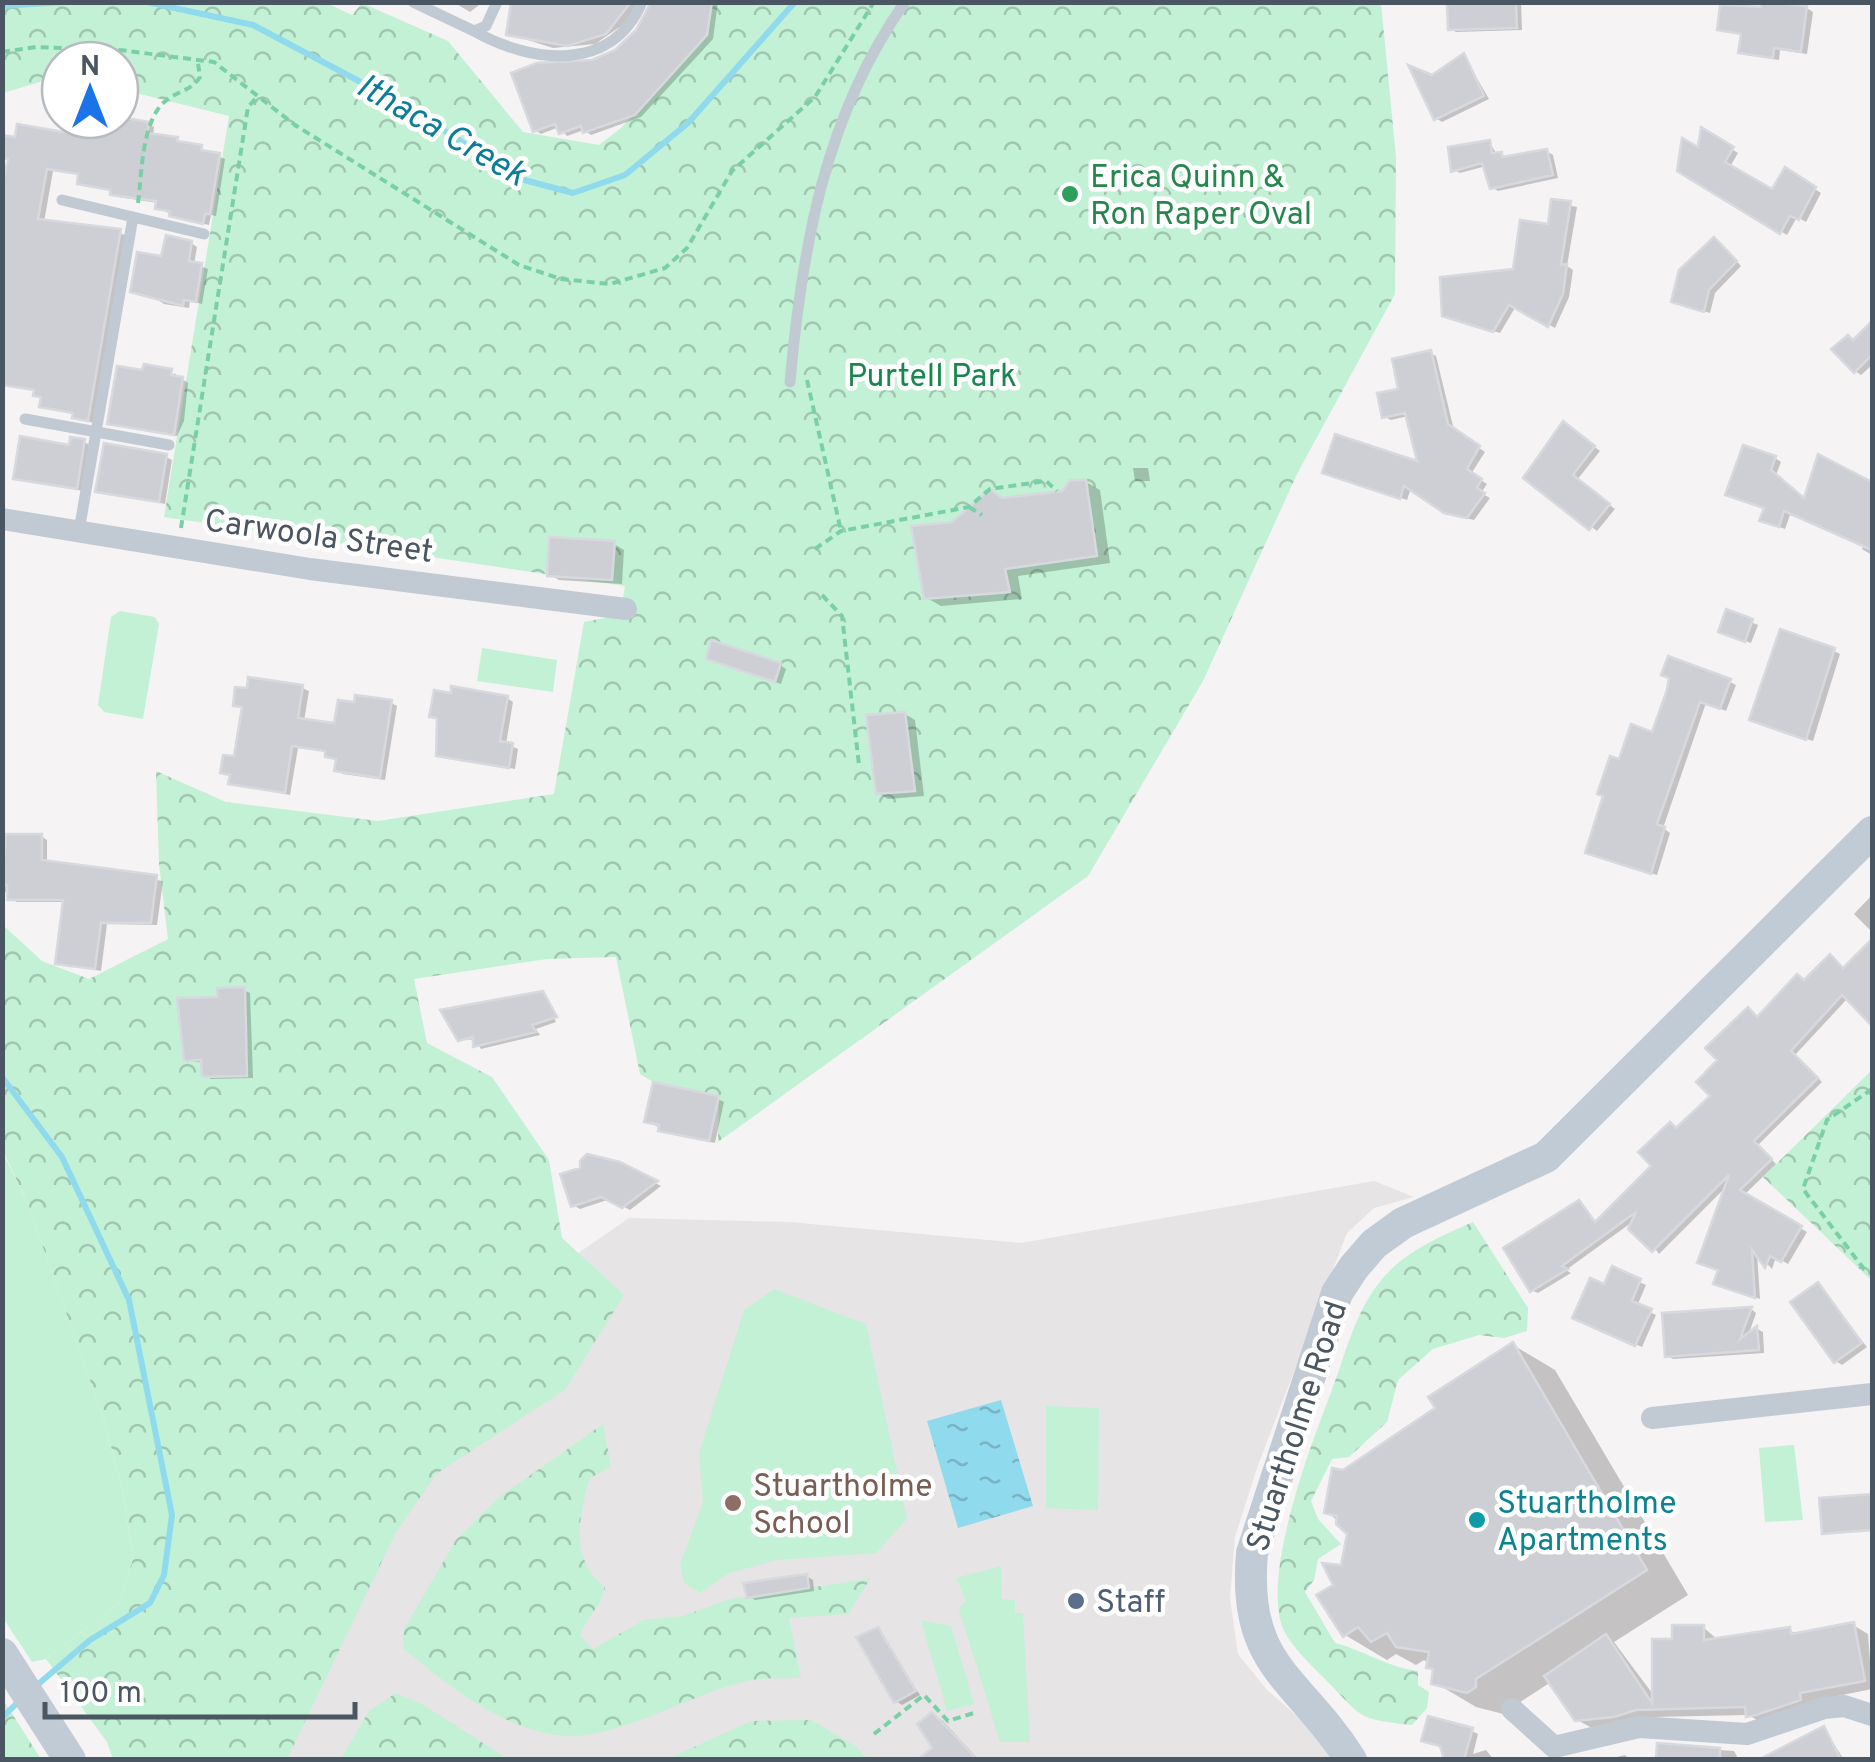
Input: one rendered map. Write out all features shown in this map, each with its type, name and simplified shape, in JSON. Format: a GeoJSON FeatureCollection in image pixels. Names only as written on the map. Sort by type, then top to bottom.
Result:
{"type":"FeatureCollection","features":[{"type":"Feature","properties":{"kind":"main road","name":"Stuartholme Road"},"geometry":{"type":"LineString","coordinates":[[1351,1760],[1264,1652],[1249,1590],[1252,1552],[1336,1293],[1374,1244],[1403,1223],[1546,1157],[1872,832]]}},
{"type":"Feature","properties":{"kind":"main road"},"geometry":{"type":"LineString","coordinates":[[6,1660],[43,1712],[70,1760]]}},
{"type":"Feature","properties":{"kind":"street","name":"Carwoola Street"},"geometry":{"type":"LineString","coordinates":[[2,519],[310,569],[626,610]]}},
{"type":"Feature","properties":{"kind":"street"},"geometry":{"type":"LineString","coordinates":[[1652,1418],[1872,1394]]}},
{"type":"Feature","properties":{"kind":"street"},"geometry":{"type":"LineString","coordinates":[[1512,1709],[1554,1747],[1639,1727],[1747,1734],[1824,1708],[1844,1706],[1872,1715]]}},
{"type":"Feature","properties":{"kind":"lane"},"geometry":{"type":"LineString","coordinates":[[413,2],[499,46],[537,56],[580,57],[610,44],[634,21],[642,2]]}},
{"type":"Feature","properties":{"kind":"lane"},"geometry":{"type":"LineString","coordinates":[[474,31],[486,26],[497,2]]}},
{"type":"Feature","properties":{"kind":"lane"},"geometry":{"type":"LineString","coordinates":[[790,382],[804,246],[832,145],[880,38],[905,2]]}},
{"type":"Feature","properties":{"kind":"lane"},"geometry":{"type":"LineString","coordinates":[[62,200],[204,234]]}},
{"type":"Feature","properties":{"kind":"lane"},"geometry":{"type":"LineString","coordinates":[[79,530],[135,218]]}},
{"type":"Feature","properties":{"kind":"lane"},"geometry":{"type":"LineString","coordinates":[[25,419],[169,445]]}},
{"type":"Feature","properties":{"kind":"path"},"geometry":{"type":"LineString","coordinates":[[2,52],[36,48],[120,50],[214,62],[295,125],[519,264],[561,279],[610,284],[665,268],[687,248],[740,162],[815,97],[874,2]]}},
{"type":"Feature","properties":{"kind":"path"},"geometry":{"type":"LineString","coordinates":[[135,218],[154,118],[165,100],[196,84],[200,77],[198,60]]}},
{"type":"Feature","properties":{"kind":"path"},"geometry":{"type":"LineString","coordinates":[[178,547],[248,107],[258,95]]}},
{"type":"Feature","properties":{"kind":"path"},"geometry":{"type":"LineString","coordinates":[[807,380],[841,531]]}},
{"type":"Feature","properties":{"kind":"path"},"geometry":{"type":"LineString","coordinates":[[815,549],[841,531],[969,508],[990,488],[1046,480],[1057,491]]}},
{"type":"Feature","properties":{"kind":"path"},"geometry":{"type":"LineString","coordinates":[[969,508],[982,516]]}},
{"type":"Feature","properties":{"kind":"path"},"geometry":{"type":"LineString","coordinates":[[822,595],[842,616],[859,765]]}},
{"type":"Feature","properties":{"kind":"path"},"geometry":{"type":"LineString","coordinates":[[1872,1088],[1827,1120],[1802,1189],[1864,1268],[1872,1272]]}},
{"type":"Feature","properties":{"kind":"path"},"geometry":{"type":"LineString","coordinates":[[874,1734],[924,1694],[948,1721],[977,1712]]}},
{"type":"Feature","properties":{"kind":"shaded area","name":"Stuartholme School"},"geometry":{"type":"Polygon","coordinates":[[[1374,1181],[1414,1197],[1374,1208],[1347,1233],[1257,1468],[1235,1537],[1230,1598],[1238,1654],[1267,1690],[1306,1724],[1332,1759],[124,1759],[554,1270],[629,1218],[789,1222],[1021,1243],[1374,1181]]]}},
{"type":"Feature","properties":{"kind":"green space","name":"Purtell Park"},"geometry":{"type":"Polygon","coordinates":[[[324,2],[352,15],[362,3],[448,41],[523,132],[599,145],[621,128],[707,35],[712,3],[1381,3],[1396,157],[1395,294],[1297,474],[1203,681],[1088,876],[718,1142],[719,1096],[653,1082],[640,1074],[616,957],[547,959],[414,979],[427,1043],[492,1077],[549,1160],[562,1238],[624,1295],[565,1390],[436,1474],[395,1534],[287,1759],[113,1759],[107,1742],[46,1659],[120,1602],[133,1559],[123,1492],[104,1420],[27,1202],[3,1151],[3,925],[42,961],[89,979],[168,939],[159,864],[156,771],[226,802],[378,821],[554,794],[584,622],[620,615],[625,586],[164,517],[229,116],[140,94],[140,40],[40,40],[40,82],[3,93],[3,3],[324,2]]]}},
{"type":"Feature","properties":{"kind":"green space"},"geometry":{"type":"Polygon","coordinates":[[[120,611],[155,617],[159,624],[143,719],[104,712],[98,705],[111,617],[120,611]]]}},
{"type":"Feature","properties":{"kind":"green space"},"geometry":{"type":"Polygon","coordinates":[[[482,648],[557,660],[553,692],[477,681],[482,648]]]}},
{"type":"Feature","properties":{"kind":"green space"},"geometry":{"type":"Polygon","coordinates":[[[1872,1070],[1872,1281],[1763,1177],[1872,1070]]]}},
{"type":"Feature","properties":{"kind":"green space"},"geometry":{"type":"Polygon","coordinates":[[[2,1151],[27,1202],[104,1420],[123,1492],[133,1559],[120,1602],[46,1659],[32,1662],[3,1618],[2,1151]]]}},
{"type":"Feature","properties":{"kind":"green space"},"geometry":{"type":"Polygon","coordinates":[[[1473,1222],[1528,1308],[1527,1331],[1504,1338],[1479,1335],[1433,1349],[1398,1380],[1387,1422],[1349,1457],[1332,1459],[1311,1501],[1318,1519],[1341,1544],[1318,1559],[1314,1580],[1305,1592],[1335,1643],[1418,1671],[1418,1685],[1429,1692],[1427,1708],[1412,1725],[1379,1721],[1353,1708],[1302,1656],[1284,1631],[1278,1608],[1283,1547],[1311,1446],[1352,1334],[1373,1291],[1413,1252],[1473,1222]]]}},
{"type":"Feature","properties":{"kind":"green space"},"geometry":{"type":"Polygon","coordinates":[[[774,1289],[866,1324],[907,1519],[876,1553],[777,1560],[729,1573],[700,1593],[684,1583],[680,1564],[703,1502],[699,1453],[744,1310],[774,1289]]]}},
{"type":"Feature","properties":{"kind":"green space"},"geometry":{"type":"Polygon","coordinates":[[[1046,1406],[1099,1408],[1098,1510],[1046,1508],[1046,1406]]]}},
{"type":"Feature","properties":{"kind":"green space"},"geometry":{"type":"Polygon","coordinates":[[[603,1424],[611,1466],[589,1479],[580,1538],[586,1564],[605,1588],[580,1636],[593,1649],[644,1620],[683,1616],[730,1599],[870,1579],[848,1614],[789,1618],[801,1678],[747,1681],[607,1731],[562,1736],[537,1731],[488,1710],[403,1648],[404,1629],[456,1540],[498,1498],[603,1424]]]}},
{"type":"Feature","properties":{"kind":"green space"},"geometry":{"type":"Polygon","coordinates":[[[1794,1445],[1803,1520],[1765,1522],[1759,1448],[1794,1445]]]}},
{"type":"Feature","properties":{"kind":"green space"},"geometry":{"type":"Polygon","coordinates":[[[1001,1566],[1002,1599],[1015,1600],[1015,1613],[1023,1613],[1030,1742],[1000,1742],[959,1609],[966,1600],[956,1578],[1001,1566]]]}},
{"type":"Feature","properties":{"kind":"green space"},"geometry":{"type":"Polygon","coordinates":[[[921,1620],[951,1626],[974,1704],[947,1711],[921,1620]]]}},
{"type":"Feature","properties":{"kind":"green space"},"geometry":{"type":"Polygon","coordinates":[[[396,1693],[422,1704],[508,1759],[341,1759],[369,1711],[396,1693]]]}},
{"type":"Feature","properties":{"kind":"green space"},"geometry":{"type":"Polygon","coordinates":[[[2,1698],[41,1759],[3,1759],[2,1698]]]}},
{"type":"Feature","properties":{"kind":"green space"},"geometry":{"type":"Polygon","coordinates":[[[811,1720],[857,1747],[867,1759],[668,1759],[751,1721],[811,1720]]]}},
{"type":"Feature","properties":{"kind":"water"},"geometry":{"type":"Polygon","coordinates":[[[1001,1400],[1033,1506],[958,1528],[927,1421],[1001,1400]]]}},
{"type":"Feature","properties":{"kind":"building"},"geometry":{"type":"Polygon","coordinates":[[[511,2],[631,2],[606,34],[567,46],[506,35],[511,2]]]}},
{"type":"Feature","properties":{"kind":"building"},"geometry":{"type":"Polygon","coordinates":[[[651,2],[712,2],[707,35],[635,115],[583,133],[581,126],[559,134],[555,124],[533,132],[511,73],[537,63],[592,60],[615,50],[636,30],[651,2]]]}},
{"type":"Feature","properties":{"kind":"building"},"geometry":{"type":"Polygon","coordinates":[[[1447,2],[1516,2],[1517,28],[1448,30],[1447,2]]]}},
{"type":"Feature","properties":{"kind":"building"},"geometry":{"type":"Polygon","coordinates":[[[1762,2],[1807,6],[1801,52],[1774,48],[1773,58],[1738,53],[1741,34],[1717,30],[1720,5],[1761,7],[1762,2]]]}},
{"type":"Feature","properties":{"kind":"building"},"geometry":{"type":"Polygon","coordinates":[[[1464,53],[1484,96],[1434,120],[1408,65],[1432,75],[1464,53]]]}},
{"type":"Feature","properties":{"kind":"building"},"geometry":{"type":"Polygon","coordinates":[[[140,120],[149,122],[147,133],[178,137],[177,141],[220,153],[210,214],[205,214],[203,224],[169,216],[170,211],[155,209],[156,201],[110,195],[110,190],[77,184],[78,174],[47,169],[38,219],[121,229],[88,421],[72,418],[73,413],[39,407],[41,397],[33,396],[34,390],[2,385],[2,186],[8,159],[2,158],[2,135],[15,137],[17,124],[40,128],[40,140],[140,140],[140,120]]]}},
{"type":"Feature","properties":{"kind":"building"},"geometry":{"type":"Polygon","coordinates":[[[1701,127],[1734,147],[1725,162],[1772,189],[1785,167],[1816,187],[1799,220],[1790,216],[1780,234],[1677,171],[1682,138],[1698,147],[1701,127]]]}},
{"type":"Feature","properties":{"kind":"building"},"geometry":{"type":"Polygon","coordinates":[[[1490,140],[1492,153],[1502,152],[1502,157],[1547,149],[1553,175],[1490,189],[1482,163],[1451,172],[1448,147],[1490,140]]]}},
{"type":"Feature","properties":{"kind":"building"},"geometry":{"type":"Polygon","coordinates":[[[1551,199],[1571,201],[1561,265],[1567,264],[1563,294],[1548,327],[1509,305],[1493,332],[1442,316],[1440,277],[1513,269],[1520,220],[1548,224],[1551,199]]]}},
{"type":"Feature","properties":{"kind":"building"},"geometry":{"type":"Polygon","coordinates":[[[166,235],[192,241],[189,261],[202,263],[196,302],[184,300],[183,306],[130,292],[137,252],[161,256],[166,235]]]}},
{"type":"Feature","properties":{"kind":"building"},"geometry":{"type":"Polygon","coordinates":[[[1714,237],[1737,261],[1709,290],[1704,312],[1671,302],[1679,270],[1714,237]]]}},
{"type":"Feature","properties":{"kind":"building"},"geometry":{"type":"Polygon","coordinates":[[[1872,321],[1872,355],[1854,373],[1831,349],[1848,335],[1853,340],[1872,321]]]}},
{"type":"Feature","properties":{"kind":"building"},"geometry":{"type":"Polygon","coordinates":[[[1431,350],[1448,424],[1480,446],[1467,469],[1482,479],[1477,488],[1485,493],[1467,518],[1444,513],[1404,486],[1400,499],[1322,473],[1335,434],[1417,461],[1405,413],[1382,418],[1377,393],[1398,389],[1392,359],[1431,350]]]}},
{"type":"Feature","properties":{"kind":"building"},"geometry":{"type":"Polygon","coordinates":[[[144,364],[172,369],[171,375],[183,377],[174,435],[107,424],[117,366],[142,370],[144,364]]]}},
{"type":"Feature","properties":{"kind":"building"},"geometry":{"type":"Polygon","coordinates":[[[1563,421],[1595,446],[1573,475],[1610,504],[1589,530],[1523,478],[1563,421]]]}},
{"type":"Feature","properties":{"kind":"building"},"geometry":{"type":"Polygon","coordinates":[[[20,436],[69,445],[70,437],[85,439],[77,489],[13,479],[20,436]]]}},
{"type":"Feature","properties":{"kind":"building"},"geometry":{"type":"Polygon","coordinates":[[[104,443],[167,454],[159,502],[95,492],[104,443]]]}},
{"type":"Feature","properties":{"kind":"building"},"geometry":{"type":"Polygon","coordinates":[[[1743,445],[1776,456],[1771,470],[1804,498],[1818,454],[1872,482],[1872,550],[1784,511],[1779,527],[1759,521],[1764,508],[1725,495],[1743,445]]]}},
{"type":"Feature","properties":{"kind":"building"},"geometry":{"type":"Polygon","coordinates":[[[1070,480],[1086,480],[1097,556],[1005,569],[1010,592],[924,599],[911,526],[952,522],[990,489],[1002,498],[1062,491],[1070,480]]]}},
{"type":"Feature","properties":{"kind":"building"},"geometry":{"type":"Polygon","coordinates":[[[549,537],[615,541],[612,580],[547,576],[549,537]]]}},
{"type":"Feature","properties":{"kind":"building"},"geometry":{"type":"Polygon","coordinates":[[[1726,609],[1753,619],[1745,642],[1718,632],[1726,609]]]}},
{"type":"Feature","properties":{"kind":"building"},"geometry":{"type":"Polygon","coordinates":[[[1780,629],[1835,648],[1806,740],[1749,720],[1780,629]]]}},
{"type":"Feature","properties":{"kind":"building"},"geometry":{"type":"Polygon","coordinates":[[[711,640],[781,663],[775,682],[706,659],[711,640]]]}},
{"type":"Feature","properties":{"kind":"building"},"geometry":{"type":"Polygon","coordinates":[[[1668,656],[1731,679],[1720,709],[1700,702],[1657,824],[1665,827],[1651,874],[1585,853],[1603,796],[1597,794],[1610,756],[1619,759],[1631,724],[1652,732],[1667,690],[1669,678],[1661,675],[1668,656]]]}},
{"type":"Feature","properties":{"kind":"building"},"geometry":{"type":"Polygon","coordinates":[[[248,677],[303,685],[298,718],[334,723],[338,700],[354,702],[355,695],[392,700],[380,778],[334,771],[336,759],[325,757],[325,751],[292,746],[285,793],[228,784],[230,775],[220,773],[223,755],[234,756],[242,707],[233,706],[235,687],[247,688],[248,677]]]}},
{"type":"Feature","properties":{"kind":"building"},"geometry":{"type":"Polygon","coordinates":[[[451,686],[508,696],[500,741],[513,743],[509,768],[436,756],[437,718],[429,717],[434,690],[451,693],[451,686]]]}},
{"type":"Feature","properties":{"kind":"building"},"geometry":{"type":"Polygon","coordinates":[[[905,712],[915,791],[876,794],[866,715],[905,712]]]}},
{"type":"Feature","properties":{"kind":"building"},"geometry":{"type":"Polygon","coordinates":[[[6,834],[42,834],[42,860],[157,875],[151,923],[101,923],[95,969],[55,964],[63,900],[7,900],[7,885],[2,885],[6,834]]]}},
{"type":"Feature","properties":{"kind":"building"},"geometry":{"type":"Polygon","coordinates":[[[1872,939],[1872,1026],[1842,995],[1791,1051],[1818,1078],[1754,1141],[1772,1159],[1740,1190],[1802,1226],[1781,1262],[1770,1256],[1765,1268],[1752,1250],[1755,1298],[1713,1284],[1718,1270],[1697,1263],[1729,1175],[1652,1252],[1628,1229],[1636,1212],[1562,1266],[1568,1269],[1530,1292],[1503,1248],[1579,1200],[1595,1222],[1651,1166],[1638,1152],[1670,1122],[1676,1128],[1710,1096],[1696,1082],[1717,1060],[1705,1048],[1748,1007],[1757,1017],[1797,974],[1804,980],[1830,954],[1843,968],[1872,939]]]}},
{"type":"Feature","properties":{"kind":"building"},"geometry":{"type":"Polygon","coordinates":[[[245,987],[247,1076],[202,1077],[201,1060],[184,1061],[177,998],[217,997],[217,988],[245,987]]]}},
{"type":"Feature","properties":{"kind":"building"},"geometry":{"type":"Polygon","coordinates":[[[543,991],[557,1017],[532,1025],[536,1032],[473,1047],[473,1037],[458,1041],[440,1010],[543,991]]]}},
{"type":"Feature","properties":{"kind":"building"},"geometry":{"type":"Polygon","coordinates":[[[653,1082],[719,1096],[709,1141],[658,1131],[659,1125],[644,1122],[653,1082]]]}},
{"type":"Feature","properties":{"kind":"building"},"geometry":{"type":"Polygon","coordinates":[[[587,1154],[620,1162],[658,1181],[622,1208],[601,1197],[571,1207],[560,1174],[580,1168],[580,1161],[587,1154]]]}},
{"type":"Feature","properties":{"kind":"building"},"geometry":{"type":"Polygon","coordinates":[[[1612,1266],[1641,1279],[1632,1301],[1652,1309],[1635,1346],[1572,1318],[1590,1278],[1604,1284],[1612,1266]]]}},
{"type":"Feature","properties":{"kind":"building"},"geometry":{"type":"Polygon","coordinates":[[[1818,1282],[1862,1343],[1834,1363],[1790,1302],[1818,1282]]]}},
{"type":"Feature","properties":{"kind":"building"},"geometry":{"type":"Polygon","coordinates":[[[1752,1307],[1740,1339],[1757,1326],[1759,1350],[1665,1357],[1662,1313],[1752,1307]]]}},
{"type":"Feature","properties":{"kind":"building","name":"Stuartholme Apartments"},"geometry":{"type":"Polygon","coordinates":[[[1513,1342],[1647,1570],[1476,1679],[1476,1687],[1467,1693],[1431,1684],[1433,1669],[1426,1668],[1429,1652],[1396,1647],[1387,1633],[1371,1642],[1358,1627],[1343,1637],[1316,1595],[1333,1585],[1322,1563],[1341,1565],[1347,1534],[1336,1524],[1337,1516],[1324,1513],[1332,1468],[1343,1470],[1435,1408],[1428,1397],[1513,1342]]]}},
{"type":"Feature","properties":{"kind":"building"},"geometry":{"type":"Polygon","coordinates":[[[1872,1494],[1872,1530],[1822,1534],[1819,1498],[1872,1494]]]}},
{"type":"Feature","properties":{"kind":"building"},"geometry":{"type":"Polygon","coordinates":[[[807,1574],[809,1588],[747,1598],[743,1583],[807,1574]]]}},
{"type":"Feature","properties":{"kind":"building"},"geometry":{"type":"Polygon","coordinates":[[[1854,1622],[1865,1681],[1800,1693],[1801,1700],[1746,1717],[1745,1707],[1636,1710],[1575,1721],[1544,1676],[1606,1634],[1652,1703],[1652,1639],[1672,1639],[1672,1625],[1704,1625],[1704,1640],[1790,1627],[1791,1634],[1854,1622]]]}},
{"type":"Feature","properties":{"kind":"building"},"geometry":{"type":"Polygon","coordinates":[[[878,1627],[916,1691],[894,1703],[856,1637],[878,1627]]]}},
{"type":"Feature","properties":{"kind":"building"},"geometry":{"type":"Polygon","coordinates":[[[932,1712],[977,1760],[917,1760],[932,1748],[917,1724],[932,1712]]]}},
{"type":"Feature","properties":{"kind":"building"},"geometry":{"type":"Polygon","coordinates":[[[1428,1716],[1473,1728],[1464,1760],[1444,1760],[1440,1746],[1421,1741],[1428,1716]]]}},
{"type":"Feature","properties":{"kind":"building"},"geometry":{"type":"Polygon","coordinates":[[[1824,1726],[1841,1760],[1758,1760],[1808,1734],[1824,1726]]]}},
{"type":"Feature","properties":{"kind":"building"},"geometry":{"type":"Polygon","coordinates":[[[1657,1743],[1720,1748],[1720,1760],[1656,1760],[1657,1743]]]}},
{"type":"Feature","properties":{"kind":"waterway","name":"Ithaca Creek"},"geometry":{"type":"LineString","coordinates":[[2,6],[63,2]]}},
{"type":"Feature","properties":{"kind":"waterway","name":"Ithaca Creek"},"geometry":{"type":"LineString","coordinates":[[147,2],[253,25],[408,107],[517,178],[573,193],[625,175],[688,123],[795,2]]}},
{"type":"Feature","properties":{"kind":"waterway"},"geometry":{"type":"LineString","coordinates":[[2,1077],[62,1157],[129,1300],[172,1515],[164,1575],[150,1603],[90,1640],[36,1686]]}},
{"type":"Feature","properties":{"kind":"waterway"},"geometry":{"type":"LineString","coordinates":[[2,1718],[19,1701]]}},
{"type":"Feature","properties":{"kind":"place","name":"Erica Quinn & Ron Raper Oval"},"geometry":{"type":"Point","coordinates":[1070,194]}},
{"type":"Feature","properties":{"kind":"place","name":"Stuartholme School"},"geometry":{"type":"Point","coordinates":[733,1503]}},
{"type":"Feature","properties":{"kind":"place","name":"Stuartholme Apartments"},"geometry":{"type":"Point","coordinates":[1477,1520]}},
{"type":"Feature","properties":{"kind":"place","name":"Staff"},"geometry":{"type":"Point","coordinates":[1076,1601]}}]}
